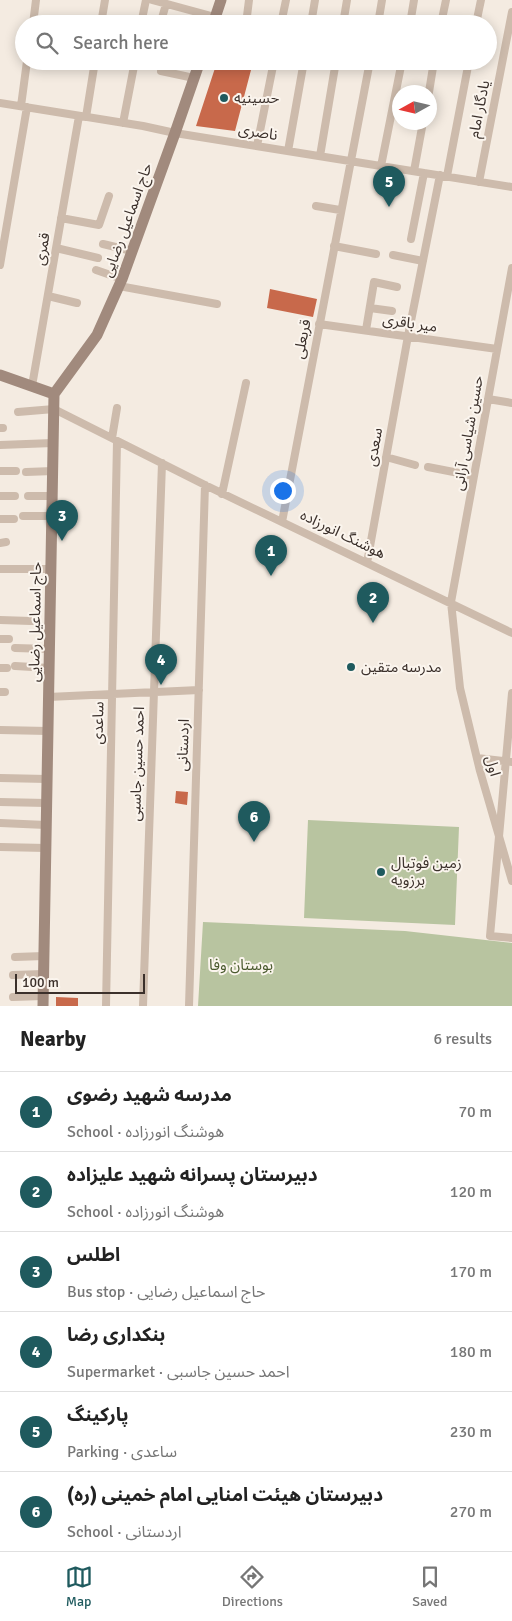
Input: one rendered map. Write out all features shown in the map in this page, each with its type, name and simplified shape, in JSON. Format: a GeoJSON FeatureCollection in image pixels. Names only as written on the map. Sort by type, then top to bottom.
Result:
{"type":"FeatureCollection","features":[{"type":"Feature","properties":{"kind":"main road"},"geometry":{"type":"LineString","coordinates":[[216,15],[221,0]]}},
{"type":"Feature","properties":{"kind":"main road","name":"حاج اسماعیل رضایی"},"geometry":{"type":"LineString","coordinates":[[43,1001],[54,394],[97,335],[132,251],[197,70]]}},
{"type":"Feature","properties":{"kind":"main road"},"geometry":{"type":"LineString","coordinates":[[0,375],[54,394]]}},
{"type":"Feature","properties":{"kind":"street"},"geometry":{"type":"LineString","coordinates":[[34,15],[36,0]]}},
{"type":"Feature","properties":{"kind":"street"},"geometry":{"type":"LineString","coordinates":[[102,15],[105,0]]}},
{"type":"Feature","properties":{"kind":"street"},"geometry":{"type":"LineString","coordinates":[[143,15],[146,0]]}},
{"type":"Feature","properties":{"kind":"street"},"geometry":{"type":"LineString","coordinates":[[152,0],[172,3],[202,15]]}},
{"type":"Feature","properties":{"kind":"street"},"geometry":{"type":"LineString","coordinates":[[247,15],[249,0]]}},
{"type":"Feature","properties":{"kind":"street"},"geometry":{"type":"LineString","coordinates":[[283,15],[286,0]]}},
{"type":"Feature","properties":{"kind":"street"},"geometry":{"type":"LineString","coordinates":[[312,15],[315,0]]}},
{"type":"Feature","properties":{"kind":"street"},"geometry":{"type":"LineString","coordinates":[[344,15],[347,0]]}},
{"type":"Feature","properties":{"kind":"street"},"geometry":{"type":"LineString","coordinates":[[380,15],[382,0]]}},
{"type":"Feature","properties":{"kind":"street"},"geometry":{"type":"LineString","coordinates":[[412,15],[414,0]]}},
{"type":"Feature","properties":{"kind":"street"},"geometry":{"type":"LineString","coordinates":[[443,15],[446,0]]}},
{"type":"Feature","properties":{"kind":"street"},"geometry":{"type":"LineString","coordinates":[[478,15],[480,0]]}},
{"type":"Feature","properties":{"kind":"street"},"geometry":{"type":"LineString","coordinates":[[164,15],[172,3]]}},
{"type":"Feature","properties":{"kind":"street","name":"یادگار امام"},"geometry":{"type":"LineString","coordinates":[[479,182],[512,12]]}},
{"type":"Feature","properties":{"kind":"street"},"geometry":{"type":"LineString","coordinates":[[0,267],[24,107],[26,70]]}},
{"type":"Feature","properties":{"kind":"street","name":"قمری"},"geometry":{"type":"LineString","coordinates":[[32,386],[56,248],[93,70]]}},
{"type":"Feature","properties":{"kind":"street"},"geometry":{"type":"LineString","coordinates":[[124,123],[133,70]]}},
{"type":"Feature","properties":{"kind":"street"},"geometry":{"type":"LineString","coordinates":[[257,146],[272,70]]}},
{"type":"Feature","properties":{"kind":"street"},"geometry":{"type":"LineString","coordinates":[[288,151],[302,70]]}},
{"type":"Feature","properties":{"kind":"street"},"geometry":{"type":"LineString","coordinates":[[320,156],[334,70]]}},
{"type":"Feature","properties":{"kind":"street","name":"قربعلی"},"geometry":{"type":"LineString","coordinates":[[282,522],[368,70]]}},
{"type":"Feature","properties":{"kind":"street"},"geometry":{"type":"LineString","coordinates":[[381,166],[400,70]]}},
{"type":"Feature","properties":{"kind":"street"},"geometry":{"type":"LineString","coordinates":[[430,85],[433,70]]}},
{"type":"Feature","properties":{"kind":"street","name":"سعدی"},"geometry":{"type":"LineString","coordinates":[[367,563],[423,261],[467,70]]}},
{"type":"Feature","properties":{"kind":"street"},"geometry":{"type":"LineString","coordinates":[[161,71],[194,78]]}},
{"type":"Feature","properties":{"kind":"street","name":"ناصری"},"geometry":{"type":"LineString","coordinates":[[0,103],[512,187]]}},
{"type":"Feature","properties":{"kind":"street"},"geometry":{"type":"LineString","coordinates":[[414,171],[422,130]]}},
{"type":"Feature","properties":{"kind":"street"},"geometry":{"type":"LineString","coordinates":[[411,239],[424,173]]}},
{"type":"Feature","properties":{"kind":"street"},"geometry":{"type":"LineString","coordinates":[[62,218],[99,225],[109,196]]}},
{"type":"Feature","properties":{"kind":"street"},"geometry":{"type":"LineString","coordinates":[[316,206],[340,210]]}},
{"type":"Feature","properties":{"kind":"street"},"geometry":{"type":"LineString","coordinates":[[103,244],[132,251]]}},
{"type":"Feature","properties":{"kind":"street"},"geometry":{"type":"LineString","coordinates":[[334,246],[376,254]]}},
{"type":"Feature","properties":{"kind":"street"},"geometry":{"type":"LineString","coordinates":[[56,248],[98,258]]}},
{"type":"Feature","properties":{"kind":"street"},"geometry":{"type":"LineString","coordinates":[[393,255],[423,261]]}},
{"type":"Feature","properties":{"kind":"street","name":"حسین شیاسی آرانی"},"geometry":{"type":"LineString","coordinates":[[450,602],[512,268]]}},
{"type":"Feature","properties":{"kind":"street"},"geometry":{"type":"LineString","coordinates":[[96,270],[120,282],[217,304]]}},
{"type":"Feature","properties":{"kind":"street"},"geometry":{"type":"LineString","coordinates":[[366,330],[374,282],[397,286]]}},
{"type":"Feature","properties":{"kind":"street"},"geometry":{"type":"LineString","coordinates":[[48,296],[78,303]]}},
{"type":"Feature","properties":{"kind":"street"},"geometry":{"type":"LineString","coordinates":[[370,308],[392,311]]}},
{"type":"Feature","properties":{"kind":"street","name":"میر باقری"},"geometry":{"type":"LineString","coordinates":[[319,324],[497,349]]}},
{"type":"Feature","properties":{"kind":"street"},"geometry":{"type":"LineString","coordinates":[[222,494],[246,383]]}},
{"type":"Feature","properties":{"kind":"street"},"geometry":{"type":"LineString","coordinates":[[488,400],[512,403]]}},
{"type":"Feature","properties":{"kind":"street","name":"ساعدی"},"geometry":{"type":"LineString","coordinates":[[106,1006],[117,408]]}},
{"type":"Feature","properties":{"kind":"street"},"geometry":{"type":"LineString","coordinates":[[18,412],[54,409]]}},
{"type":"Feature","properties":{"kind":"street","name":"هوشنگ انورزاده"},"geometry":{"type":"LineString","coordinates":[[54,409],[222,494],[512,633]]}},
{"type":"Feature","properties":{"kind":"street"},"geometry":{"type":"LineString","coordinates":[[0,445],[53,443]]}},
{"type":"Feature","properties":{"kind":"street"},"geometry":{"type":"LineString","coordinates":[[386,457],[415,464]]}},
{"type":"Feature","properties":{"kind":"street","name":"احمد حسین جاسبی"},"geometry":{"type":"LineString","coordinates":[[142,1006],[162,464]]}},
{"type":"Feature","properties":{"kind":"street"},"geometry":{"type":"LineString","coordinates":[[428,467],[474,476]]}},
{"type":"Feature","properties":{"kind":"street"},"geometry":{"type":"LineString","coordinates":[[0,471],[16,471]]}},
{"type":"Feature","properties":{"kind":"street"},"geometry":{"type":"LineString","coordinates":[[26,472],[52,471]]}},
{"type":"Feature","properties":{"kind":"street","name":"اردستانی"},"geometry":{"type":"LineString","coordinates":[[189,1006],[205,485]]}},
{"type":"Feature","properties":{"kind":"street"},"geometry":{"type":"LineString","coordinates":[[0,496],[15,496]]}},
{"type":"Feature","properties":{"kind":"street"},"geometry":{"type":"LineString","coordinates":[[28,496],[52,496]]}},
{"type":"Feature","properties":{"kind":"street"},"geometry":{"type":"LineString","coordinates":[[23,516],[52,516]]}},
{"type":"Feature","properties":{"kind":"street"},"geometry":{"type":"LineString","coordinates":[[0,519],[14,519]]}},
{"type":"Feature","properties":{"kind":"street"},"geometry":{"type":"LineString","coordinates":[[0,569],[51,569]]}},
{"type":"Feature","properties":{"kind":"street","name":"اول"},"geometry":{"type":"LineString","coordinates":[[450,602],[460,688],[500,841],[490,936],[512,938]]}},
{"type":"Feature","properties":{"kind":"street"},"geometry":{"type":"LineString","coordinates":[[0,620],[32,621]]}},
{"type":"Feature","properties":{"kind":"street"},"geometry":{"type":"LineString","coordinates":[[0,639],[9,639]]}},
{"type":"Feature","properties":{"kind":"street"},"geometry":{"type":"LineString","coordinates":[[15,648],[49,649]]}},
{"type":"Feature","properties":{"kind":"street"},"geometry":{"type":"LineString","coordinates":[[7,668],[49,668]]}},
{"type":"Feature","properties":{"kind":"street"},"geometry":{"type":"LineString","coordinates":[[48,697],[199,690]]}},
{"type":"Feature","properties":{"kind":"street"},"geometry":{"type":"LineString","coordinates":[[512,693],[509,762],[500,841],[512,881]]}},
{"type":"Feature","properties":{"kind":"street"},"geometry":{"type":"LineString","coordinates":[[0,730],[48,731]]}},
{"type":"Feature","properties":{"kind":"street"},"geometry":{"type":"LineString","coordinates":[[477,758],[509,762]]}},
{"type":"Feature","properties":{"kind":"street"},"geometry":{"type":"LineString","coordinates":[[0,778],[47,779]]}},
{"type":"Feature","properties":{"kind":"street"},"geometry":{"type":"LineString","coordinates":[[0,802],[46,803]]}},
{"type":"Feature","properties":{"kind":"street"},"geometry":{"type":"LineString","coordinates":[[0,823],[46,825]]}},
{"type":"Feature","properties":{"kind":"street"},"geometry":{"type":"LineString","coordinates":[[0,847],[46,848]]}},
{"type":"Feature","properties":{"kind":"street"},"geometry":{"type":"LineString","coordinates":[[15,957],[44,956]]}},
{"type":"Feature","properties":{"kind":"street"},"geometry":{"type":"LineString","coordinates":[[14,975],[43,974]]}},
{"type":"Feature","properties":{"kind":"street"},"geometry":{"type":"LineString","coordinates":[[13,997],[43,1001]]}},
{"type":"Feature","properties":{"kind":"green space","name":"زمین فوتبال برزویه"},"geometry":{"type":"Polygon","coordinates":[[[308,820],[459,827],[455,925],[304,918],[308,820]]]}},
{"type":"Feature","properties":{"kind":"green space","name":"بوستان وفا"},"geometry":{"type":"Polygon","coordinates":[[[203,922],[405,931],[512,943],[512,1006],[198,1006],[203,922]]]}},
{"type":"Feature","properties":{"kind":"building","name":"حسینیه"},"geometry":{"type":"Polygon","coordinates":[[[214,70],[251,70],[235,131],[196,126],[214,70]]]}},
{"type":"Feature","properties":{"kind":"building"},"geometry":{"type":"Polygon","coordinates":[[[270,289],[317,299],[313,317],[267,308],[270,289]]]}},
{"type":"Feature","properties":{"kind":"building"},"geometry":{"type":"Polygon","coordinates":[[[176,791],[188,792],[187,805],[175,803],[176,791]]]}},
{"type":"Feature","properties":{"kind":"building"},"geometry":{"type":"Polygon","coordinates":[[[56,997],[78,998],[78,1006],[56,1006],[56,997]]]}},
{"type":"Feature","properties":{"kind":"place","name":"حسینیه"},"geometry":{"type":"Point","coordinates":[224,98]}},
{"type":"Feature","properties":{"kind":"place","name":"پارکینگ"},"geometry":{"type":"Point","coordinates":[389,207]}},
{"type":"Feature","properties":{"kind":"place","name":"اطلس"},"geometry":{"type":"Point","coordinates":[62,541]}},
{"type":"Feature","properties":{"kind":"place","name":"مدرسه شهید رضوی"},"geometry":{"type":"Point","coordinates":[271,576]}},
{"type":"Feature","properties":{"kind":"place","name":"دبیرستان پسرانه شهید علیزاده"},"geometry":{"type":"Point","coordinates":[373,623]}},
{"type":"Feature","properties":{"kind":"place","name":"مدرسه متقین"},"geometry":{"type":"Point","coordinates":[351,667]}},
{"type":"Feature","properties":{"kind":"place","name":"بنکداری رضا"},"geometry":{"type":"Point","coordinates":[161,685]}},
{"type":"Feature","properties":{"kind":"place","name":"دبیرستان هیئت امنایی امام خمینی (ره)"},"geometry":{"type":"Point","coordinates":[254,842]}},
{"type":"Feature","properties":{"kind":"place","name":"زمین فوتبال برزویه"},"geometry":{"type":"Point","coordinates":[381,872]}}]}
